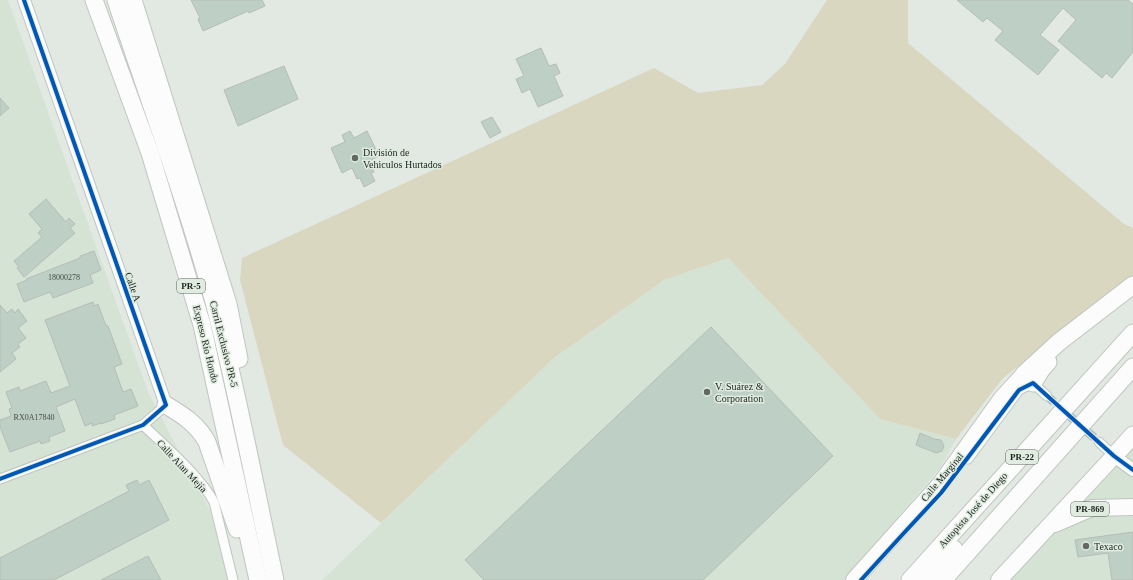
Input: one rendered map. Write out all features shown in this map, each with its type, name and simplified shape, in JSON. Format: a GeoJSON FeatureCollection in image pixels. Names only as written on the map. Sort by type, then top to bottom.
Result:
{"type":"FeatureCollection","features":[{"type":"Feature","properties":{"kind":"highway","name":"Expreso Río Hondo"},"geometry":{"type":"LineString","coordinates":[[94,0],[150,153],[202,325],[258,580]]}},
{"type":"Feature","properties":{"kind":"highway","name":"Carril Exclusivo PR-5"},"geometry":{"type":"LineString","coordinates":[[116,0],[183,201],[214,302],[230,369],[275,580]]}},
{"type":"Feature","properties":{"kind":"highway","name":"PR-5"},"geometry":{"type":"LineString","coordinates":[[133,0],[228,304],[287,580]]}},
{"type":"Feature","properties":{"kind":"highway"},"geometry":{"type":"LineString","coordinates":[[1029,379],[1059,342],[1133,286]]}},
{"type":"Feature","properties":{"kind":"highway"},"geometry":{"type":"LineString","coordinates":[[1029,379],[1133,292]]}},
{"type":"Feature","properties":{"kind":"highway","name":"Autopista José de Diego"},"geometry":{"type":"LineString","coordinates":[[910,580],[1133,333]]}},
{"type":"Feature","properties":{"kind":"highway","name":"PR-22"},"geometry":{"type":"LineString","coordinates":[[943,580],[1133,368]]}},
{"type":"Feature","properties":{"kind":"highway","name":"Calle Marginal"},"geometry":{"type":"LineString","coordinates":[[854,580],[941,483],[1002,398],[1029,379]]}},
{"type":"Feature","properties":{"kind":"highway"},"geometry":{"type":"LineString","coordinates":[[166,405],[193,424],[208,442],[253,580]]}},
{"type":"Feature","properties":{"kind":"highway"},"geometry":{"type":"LineString","coordinates":[[1007,490],[1053,421]]}},
{"type":"Feature","properties":{"kind":"highway"},"geometry":{"type":"LineString","coordinates":[[926,580],[1007,490],[1072,435]]}},
{"type":"Feature","properties":{"kind":"highway"},"geometry":{"type":"LineString","coordinates":[[1049,526],[1133,435]]}},
{"type":"Feature","properties":{"kind":"highway","name":"PR-869"},"geometry":{"type":"LineString","coordinates":[[999,580],[1049,526],[1092,508],[1133,507]]}},
{"type":"Feature","properties":{"kind":"street","name":"Calle A"},"geometry":{"type":"LineString","coordinates":[[24,0],[166,405]]}},
{"type":"Feature","properties":{"kind":"street"},"geometry":{"type":"LineString","coordinates":[[1029,379],[1047,396]]}},
{"type":"Feature","properties":{"kind":"street","name":"Calle Marginal"},"geometry":{"type":"LineString","coordinates":[[861,580],[941,493],[1029,379]]}},
{"type":"Feature","properties":{"kind":"street"},"geometry":{"type":"LineString","coordinates":[[0,479],[143,425],[166,405]]}},
{"type":"Feature","properties":{"kind":"street","name":"Calle Alan Mejía"},"geometry":{"type":"LineString","coordinates":[[143,425],[170,451],[209,494],[214,502],[233,580]]}},
{"type":"Feature","properties":{"kind":"street"},"geometry":{"type":"LineString","coordinates":[[1099,442],[1114,456],[1133,470]]}},
{"type":"Feature","properties":{"kind":"shaded area"},"geometry":{"type":"Polygon","coordinates":[[[0,0],[8,0],[148,392],[210,511],[228,580],[0,580],[0,0]]]}},
{"type":"Feature","properties":{"kind":"shaded area"},"geometry":{"type":"Polygon","coordinates":[[[827,0],[908,0],[908,43],[1124,224],[1133,228],[1133,276],[1003,378],[956,439],[880,419],[728,258],[664,280],[554,358],[381,523],[283,445],[240,280],[242,258],[654,68],[698,93],[762,85],[785,64],[827,0]]]}},
{"type":"Feature","properties":{"kind":"shaded area"},"geometry":{"type":"Polygon","coordinates":[[[728,258],[880,419],[956,439],[940,468],[844,580],[322,580],[554,358],[664,280],[728,258]]]}},
{"type":"Feature","properties":{"kind":"shaded area"},"geometry":{"type":"Polygon","coordinates":[[[1133,437],[1133,580],[1006,580],[1133,437]]]}},
{"type":"Feature","properties":{"kind":"building"},"geometry":{"type":"Polygon","coordinates":[[[191,0],[262,0],[265,6],[249,13],[248,11],[203,31],[198,19],[200,18],[191,0]]]}},
{"type":"Feature","properties":{"kind":"building"},"geometry":{"type":"Polygon","coordinates":[[[957,0],[1128,0],[1133,4],[1133,52],[1112,78],[1106,73],[1102,78],[1058,41],[1076,20],[1063,8],[1040,35],[1059,50],[1038,75],[995,40],[1003,31],[987,18],[983,22],[957,0]]]}},
{"type":"Feature","properties":{"kind":"building"},"geometry":{"type":"Polygon","coordinates":[[[541,48],[549,66],[556,64],[560,73],[554,76],[563,96],[538,107],[530,89],[522,93],[516,79],[524,76],[516,59],[541,48]]]}},
{"type":"Feature","properties":{"kind":"building"},"geometry":{"type":"Polygon","coordinates":[[[284,66],[298,99],[238,126],[224,90],[284,66]]]}},
{"type":"Feature","properties":{"kind":"building"},"geometry":{"type":"Polygon","coordinates":[[[0,98],[9,108],[0,116],[0,98]]]}},
{"type":"Feature","properties":{"kind":"building"},"geometry":{"type":"Polygon","coordinates":[[[492,117],[501,132],[490,138],[481,122],[492,117]]]}},
{"type":"Feature","properties":{"kind":"building","name":"División de Vehiculos Hurtados"},"geometry":{"type":"Polygon","coordinates":[[[350,131],[354,138],[367,131],[379,156],[369,161],[374,172],[371,173],[375,181],[364,187],[360,178],[357,179],[352,168],[342,173],[331,148],[345,142],[342,135],[350,131]]]}},
{"type":"Feature","properties":{"kind":"building"},"geometry":{"type":"Polygon","coordinates":[[[46,199],[66,222],[69,218],[75,224],[70,228],[75,233],[24,277],[14,261],[42,237],[38,233],[42,229],[29,214],[46,199]]]}},
{"type":"Feature","properties":{"kind":"building"},"geometry":{"type":"Polygon","coordinates":[[[94,251],[101,270],[90,275],[93,283],[53,298],[50,292],[24,302],[17,284],[94,251]]]}},
{"type":"Feature","properties":{"kind":"building"},"geometry":{"type":"Polygon","coordinates":[[[93,302],[94,306],[98,304],[122,364],[114,367],[123,392],[131,389],[138,406],[114,415],[115,419],[101,424],[92,426],[92,423],[85,426],[75,399],[56,407],[65,431],[49,437],[50,441],[41,444],[40,441],[10,452],[0,427],[0,420],[11,416],[9,409],[12,408],[6,392],[19,387],[20,391],[46,381],[51,393],[70,386],[45,320],[93,302]]]}},
{"type":"Feature","properties":{"kind":"building"},"geometry":{"type":"Polygon","coordinates":[[[0,305],[7,313],[12,309],[15,313],[18,309],[27,321],[18,328],[26,338],[18,344],[20,347],[12,353],[16,359],[0,372],[0,305]]]}},
{"type":"Feature","properties":{"kind":"building","name":"V. Suárez & Corporation"},"geometry":{"type":"Polygon","coordinates":[[[711,327],[833,456],[703,580],[484,580],[465,560],[711,327]]]}},
{"type":"Feature","properties":{"kind":"building"},"geometry":{"type":"Polygon","coordinates":[[[920,433],[934,439],[941,440],[944,446],[942,451],[936,453],[916,445],[920,433]]]}},
{"type":"Feature","properties":{"kind":"building"},"geometry":{"type":"Polygon","coordinates":[[[137,480],[139,485],[149,480],[169,520],[54,580],[0,580],[0,558],[129,491],[126,485],[137,480]]]}},
{"type":"Feature","properties":{"kind":"building"},"geometry":{"type":"Polygon","coordinates":[[[1133,532],[1133,580],[1112,580],[1108,553],[1078,557],[1075,540],[1133,532]]]}},
{"type":"Feature","properties":{"kind":"building"},"geometry":{"type":"Polygon","coordinates":[[[148,556],[161,580],[101,580],[148,556]]]}},
{"type":"Feature","properties":{"kind":"tunnel"},"geometry":{"type":"LineString","coordinates":[[1047,396],[1099,442]]}},
{"type":"Feature","properties":{"kind":"cycle path"},"geometry":{"type":"LineString","coordinates":[[0,479],[143,425],[166,405],[24,0]]}},
{"type":"Feature","properties":{"kind":"cycle path"},"geometry":{"type":"LineString","coordinates":[[861,580],[941,493],[1019,390],[1033,383],[1114,456],[1133,470]]}},
{"type":"Feature","properties":{"kind":"place","name":"División de Vehiculos Hurtados"},"geometry":{"type":"Point","coordinates":[355,158]}},
{"type":"Feature","properties":{"kind":"place","name":"V. Suárez & Corporation"},"geometry":{"type":"Point","coordinates":[707,392]}},
{"type":"Feature","properties":{"kind":"place","name":"Texaco"},"geometry":{"type":"Point","coordinates":[1086,546]}}]}
